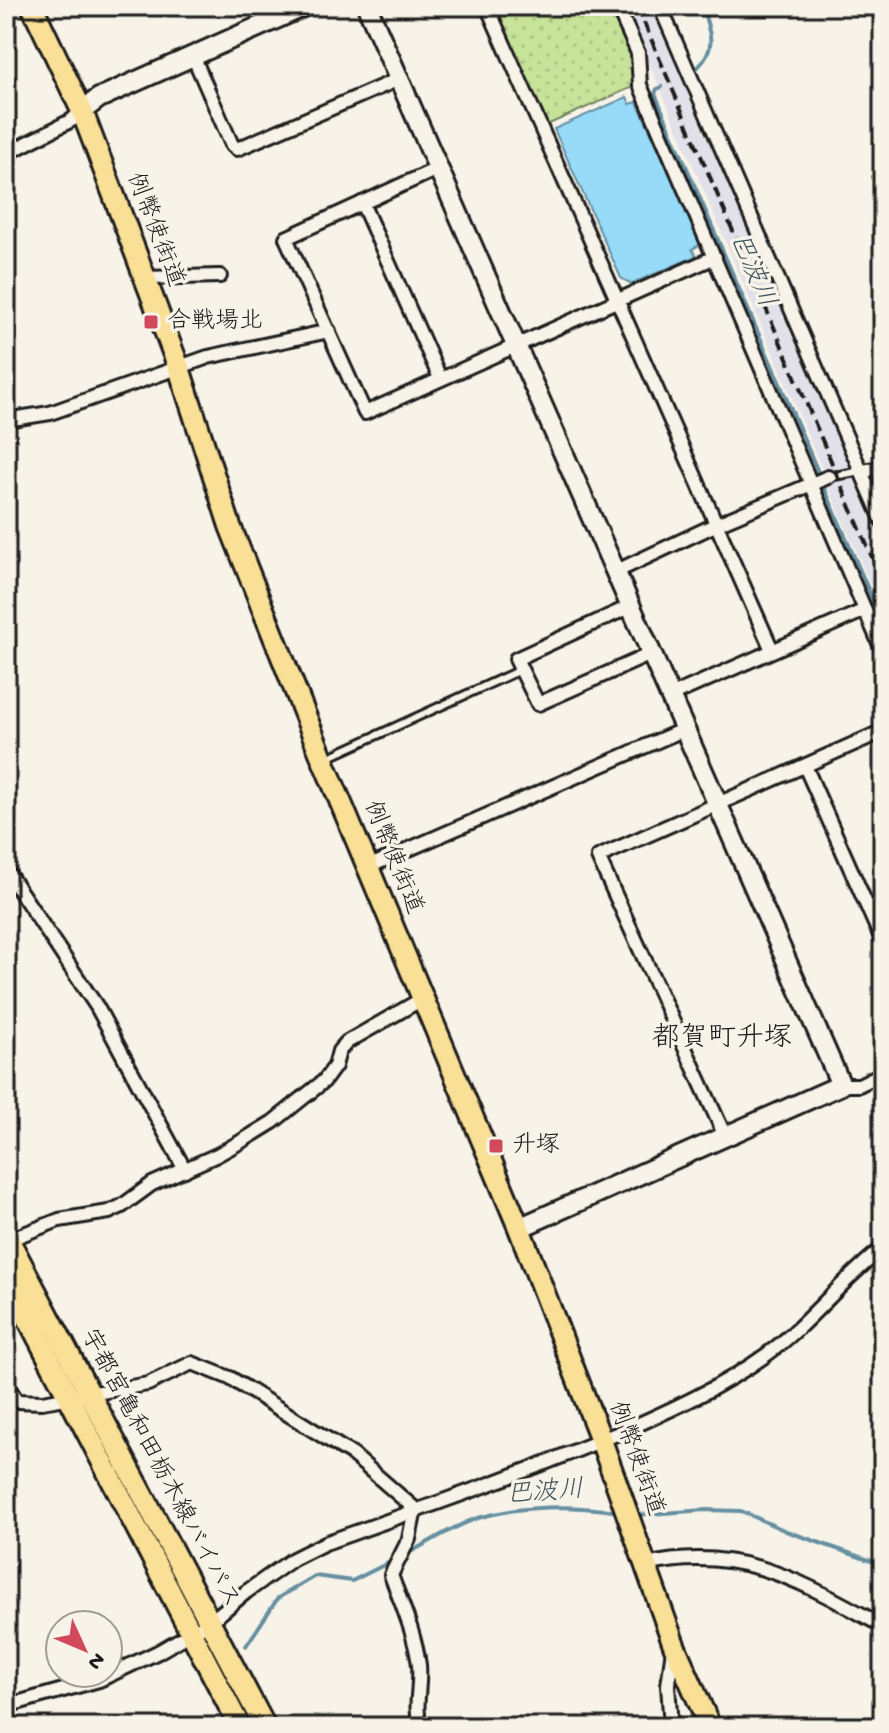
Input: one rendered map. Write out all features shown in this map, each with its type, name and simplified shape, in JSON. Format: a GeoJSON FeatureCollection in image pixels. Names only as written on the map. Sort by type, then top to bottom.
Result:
{"type":"FeatureCollection","features":[{"type":"Feature","properties":{"kind":"main road","name":"例幣使街道"},"geometry":{"type":"LineString","coordinates":[[32,6],[82,111],[179,368],[230,526],[323,760],[519,1228],[601,1440],[674,1645],[710,1727]]}},
{"type":"Feature","properties":{"kind":"main road","name":"宇都宮亀和田栃木線バイパス"},"geometry":{"type":"LineString","coordinates":[[7,1238],[265,1727]]}},
{"type":"Feature","properties":{"kind":"main road","name":"宇都宮亀和田栃木線バイパス"},"geometry":{"type":"LineString","coordinates":[[6,1276],[240,1727]]}},
{"type":"Feature","properties":{"kind":"street"},"geometry":{"type":"LineString","coordinates":[[6,154],[72,120],[99,98],[193,56],[267,14],[305,6]]}},
{"type":"Feature","properties":{"kind":"street"},"geometry":{"type":"LineString","coordinates":[[367,6],[841,1085]]}},
{"type":"Feature","properties":{"kind":"street"},"geometry":{"type":"LineString","coordinates":[[487,6],[772,650]]}},
{"type":"Feature","properties":{"kind":"street"},"geometry":{"type":"LineString","coordinates":[[617,6],[638,53],[640,85],[883,652]]}},
{"type":"Feature","properties":{"kind":"street"},"geometry":{"type":"LineString","coordinates":[[660,6],[883,522]]}},
{"type":"Feature","properties":{"kind":"street"},"geometry":{"type":"LineString","coordinates":[[193,56],[232,145],[237,149],[399,79]]}},
{"type":"Feature","properties":{"kind":"street"},"geometry":{"type":"LineString","coordinates":[[439,168],[286,238],[365,413],[715,257]]}},
{"type":"Feature","properties":{"kind":"street"},"geometry":{"type":"LineString","coordinates":[[362,203],[440,378]]}},
{"type":"Feature","properties":{"kind":"street"},"geometry":{"type":"LineString","coordinates":[[144,278],[220,276]]}},
{"type":"Feature","properties":{"kind":"street"},"geometry":{"type":"LineString","coordinates":[[6,420],[50,413],[208,357],[329,331]]}},
{"type":"Feature","properties":{"kind":"street"},"geometry":{"type":"LineString","coordinates":[[861,471],[883,468]]}},
{"type":"Feature","properties":{"kind":"street"},"geometry":{"type":"LineString","coordinates":[[617,571],[828,477]]}},
{"type":"Feature","properties":{"kind":"street"},"geometry":{"type":"LineString","coordinates":[[631,606],[516,659],[538,704],[651,654]]}},
{"type":"Feature","properties":{"kind":"street"},"geometry":{"type":"LineString","coordinates":[[670,696],[865,610]]}},
{"type":"Feature","properties":{"kind":"street"},"geometry":{"type":"LineString","coordinates":[[368,867],[685,729]]}},
{"type":"Feature","properties":{"kind":"street"},"geometry":{"type":"LineString","coordinates":[[725,1136],[598,857],[883,731]]}},
{"type":"Feature","properties":{"kind":"street"},"geometry":{"type":"LineString","coordinates":[[805,766],[883,942]]}},
{"type":"Feature","properties":{"kind":"street"},"geometry":{"type":"LineString","coordinates":[[6,870],[97,1007],[185,1170]]}},
{"type":"Feature","properties":{"kind":"street"},"geometry":{"type":"LineString","coordinates":[[7,1238],[59,1220],[109,1212],[152,1184],[217,1155],[273,1122],[324,1081],[347,1042],[422,999]]}},
{"type":"Feature","properties":{"kind":"street"},"geometry":{"type":"LineString","coordinates":[[519,1228],[841,1085],[859,1085],[883,1073]]}},
{"type":"Feature","properties":{"kind":"street"},"geometry":{"type":"LineString","coordinates":[[6,1706],[99,1680],[191,1633],[293,1559],[325,1543],[556,1461],[669,1411],[766,1355],[883,1248]]}},
{"type":"Feature","properties":{"kind":"street"},"geometry":{"type":"LineString","coordinates":[[6,1384],[17,1401],[42,1402],[148,1384],[192,1363],[230,1378],[353,1455],[415,1509]]}},
{"type":"Feature","properties":{"kind":"street"},"geometry":{"type":"LineString","coordinates":[[415,1509],[409,1539],[391,1575],[412,1632],[419,1668],[416,1710],[420,1727]]}},
{"type":"Feature","properties":{"kind":"street"},"geometry":{"type":"LineString","coordinates":[[646,1565],[679,1557],[747,1564],[791,1577],[883,1626]]}},
{"type":"Feature","properties":{"kind":"street"},"geometry":{"type":"LineString","coordinates":[[671,1727],[668,1685],[674,1645]]}},
{"type":"Feature","properties":{"kind":"lane"},"geometry":{"type":"LineString","coordinates":[[878,6],[883,24]]}},
{"type":"Feature","properties":{"kind":"lane"},"geometry":{"type":"LineString","coordinates":[[828,477],[861,471]]}},
{"type":"Feature","properties":{"kind":"lane"},"geometry":{"type":"LineString","coordinates":[[323,760],[521,670]]}},
{"type":"Feature","properties":{"kind":"shaded area"},"geometry":{"type":"Polygon","coordinates":[[[625,6],[654,6],[852,469],[831,474],[823,471],[625,6]]]}},
{"type":"Feature","properties":{"kind":"shaded area"},"geometry":{"type":"Polygon","coordinates":[[[854,478],[861,485],[883,536],[883,614],[827,484],[854,478]]]}},
{"type":"Feature","properties":{"kind":"green space"},"geometry":{"type":"Polygon","coordinates":[[[506,6],[610,6],[630,53],[635,86],[547,125],[496,10],[506,6]]]}},
{"type":"Feature","properties":{"kind":"water"},"geometry":{"type":"Polygon","coordinates":[[[627,97],[630,104],[637,102],[702,244],[692,249],[696,256],[631,284],[621,278],[554,129],[627,97]]]}},
{"type":"Feature","properties":{"kind":"waterway","name":"巴波川"},"geometry":{"type":"LineString","coordinates":[[697,68],[710,46],[702,6]]}},
{"type":"Feature","properties":{"kind":"waterway","name":"巴波川"},"geometry":{"type":"LineString","coordinates":[[662,87],[655,94],[818,472]]}},
{"type":"Feature","properties":{"kind":"waterway","name":"巴波川"},"geometry":{"type":"LineString","coordinates":[[824,487],[883,624]]}},
{"type":"Feature","properties":{"kind":"waterway","name":"巴波川"},"geometry":{"type":"LineString","coordinates":[[406,1554],[459,1525],[495,1514],[548,1508],[619,1512]]}},
{"type":"Feature","properties":{"kind":"waterway","name":"巴波川"},"geometry":{"type":"LineString","coordinates":[[636,1515],[741,1511],[786,1531],[883,1565]]}},
{"type":"Feature","properties":{"kind":"waterway","name":"巴波川"},"geometry":{"type":"LineString","coordinates":[[246,1646],[278,1598],[315,1576],[352,1581],[394,1560]]}},
{"type":"Feature","properties":{"kind":"railway"},"geometry":{"type":"LineString","coordinates":[[637,6],[883,583]]}},
{"type":"Feature","properties":{"kind":"place","name":"合戦場北"},"geometry":{"type":"Point","coordinates":[151,322]}},
{"type":"Feature","properties":{"kind":"place","name":"升塚"},"geometry":{"type":"Point","coordinates":[496,1146]}},
{"type":"Feature","properties":{"kind":"district","name":"都賀町升塚"},"geometry":{"type":"Point","coordinates":[722,1039]}}]}
